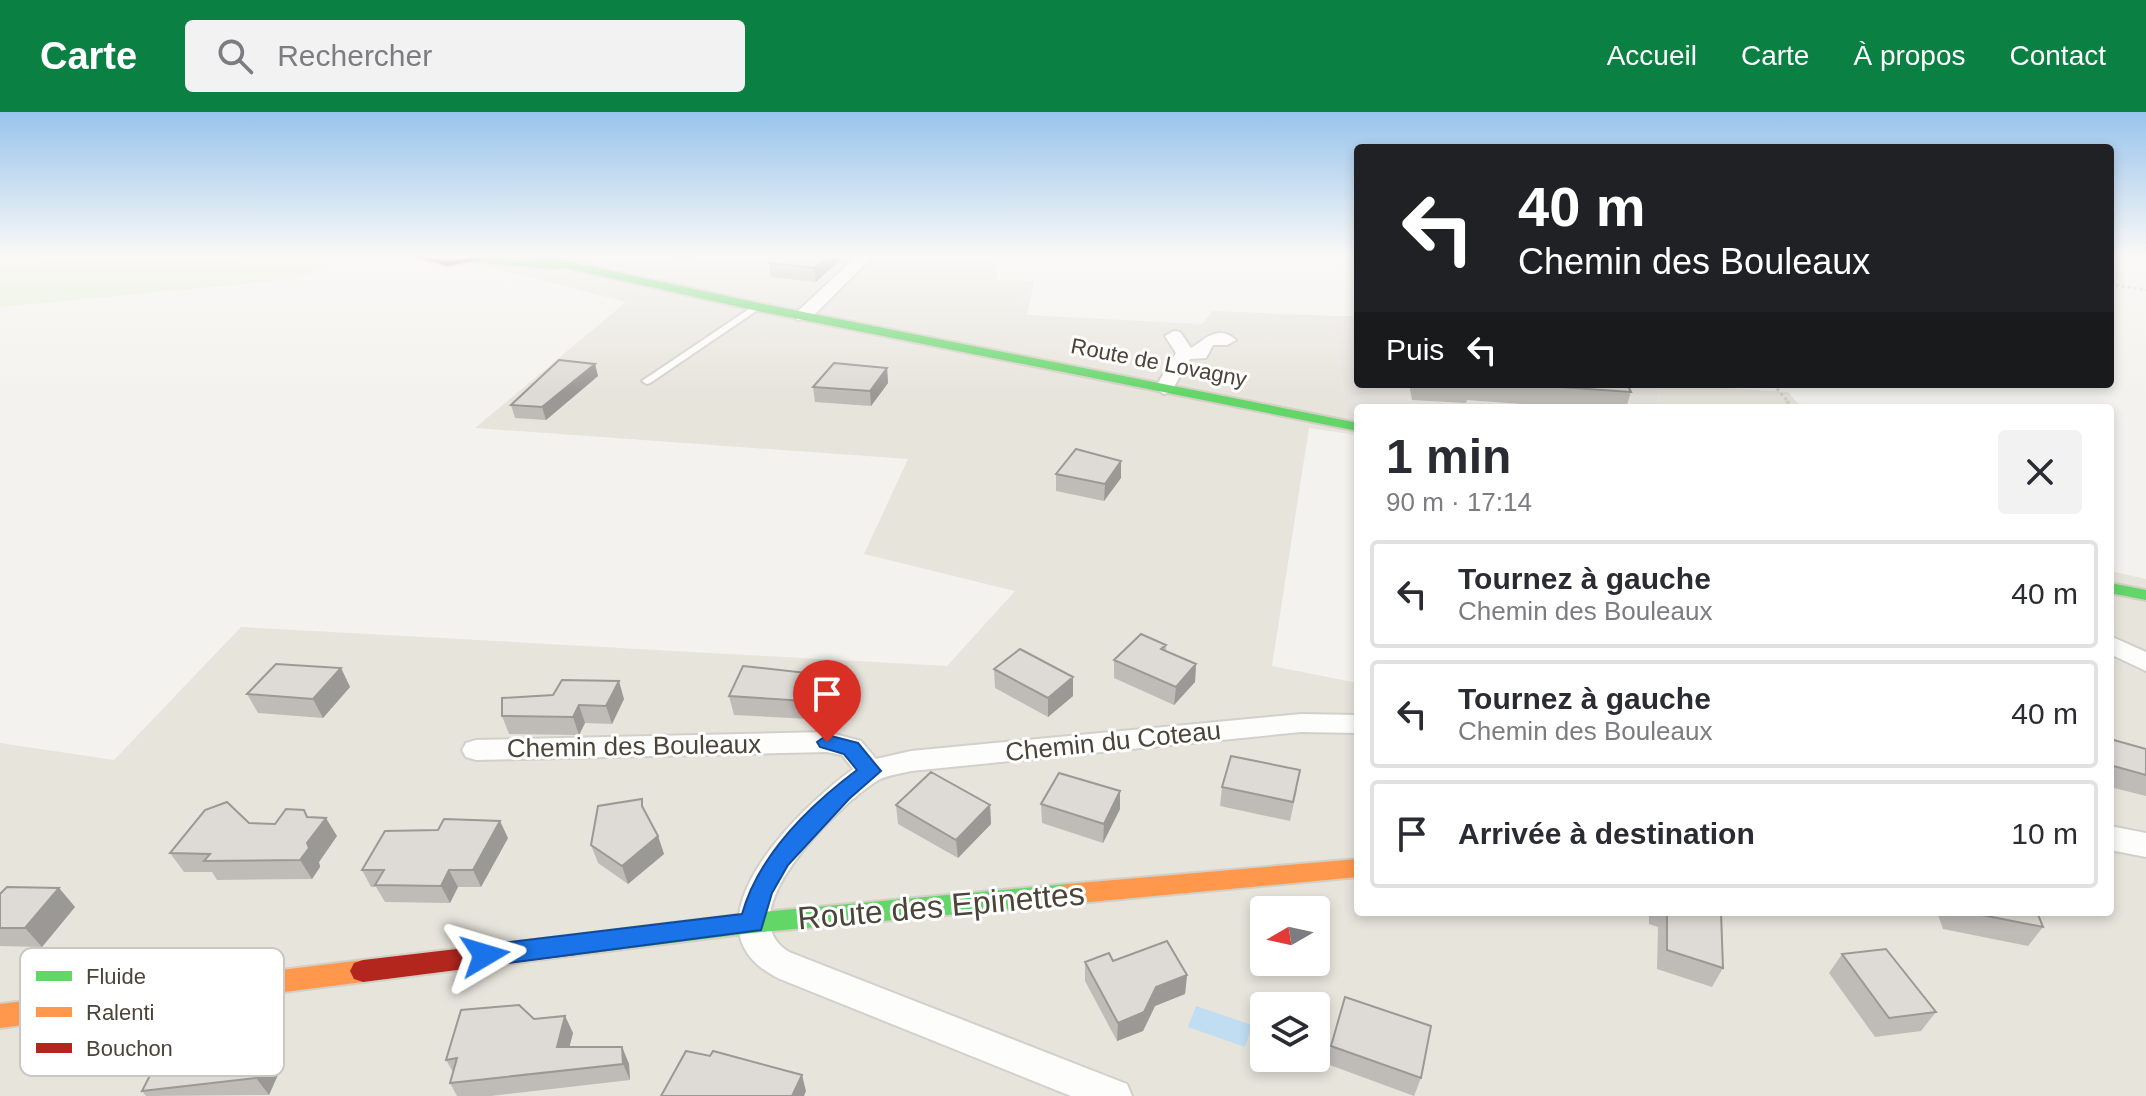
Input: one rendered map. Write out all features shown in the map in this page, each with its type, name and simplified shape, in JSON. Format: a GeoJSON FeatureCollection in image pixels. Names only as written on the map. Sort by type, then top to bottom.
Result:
{"type":"FeatureCollection","features":[{"type":"Feature","properties":{"kind":"main road","name":"Route de Lovagny"},"geometry":{"type":"LineString","coordinates":[[738,303],[1354,426]]}},
{"type":"Feature","properties":{"kind":"main road"},"geometry":{"type":"LineString","coordinates":[[2114,589],[2146,595]]}},
{"type":"Feature","properties":{"kind":"main road","name":"Route des Epinettes"},"geometry":{"type":"LineString","coordinates":[[284,981],[752,923],[1354,868]]}},
{"type":"Feature","properties":{"kind":"main road","name":"Route des Epinettes"},"geometry":{"type":"LineString","coordinates":[[0,1016],[20,1014]]}},
{"type":"Feature","properties":{"kind":"street"},"geometry":{"type":"LineString","coordinates":[[803,316],[817,303]]}},
{"type":"Feature","properties":{"kind":"street"},"geometry":{"type":"LineString","coordinates":[[1174,336],[1185,353]]}},
{"type":"Feature","properties":{"kind":"street"},"geometry":{"type":"LineString","coordinates":[[1185,353],[1200,354],[1207,340],[1227,340]]}},
{"type":"Feature","properties":{"kind":"street"},"geometry":{"type":"LineString","coordinates":[[1164,388],[1185,353]]}},
{"type":"Feature","properties":{"kind":"street"},"geometry":{"type":"LineString","coordinates":[[2114,646],[2146,663]]}},
{"type":"Feature","properties":{"kind":"street","name":"Chemin du Coteau"},"geometry":{"type":"LineString","coordinates":[[870,771],[911,761],[1223,730],[1320,722],[1354,724]]}},
{"type":"Feature","properties":{"kind":"street","name":"Chemin des Bouleaux"},"geometry":{"type":"LineString","coordinates":[[476,750],[827,742],[851,748],[870,771]]}},
{"type":"Feature","properties":{"kind":"street"},"geometry":{"type":"LineString","coordinates":[[870,771],[841,793],[779,859],[760,892],[752,923],[762,951],[792,969],[1114,1096]]}},
{"type":"Feature","properties":{"kind":"street"},"geometry":{"type":"LineString","coordinates":[[2114,839],[2146,845]]}},
{"type":"Feature","properties":{"kind":"lane"},"geometry":{"type":"LineString","coordinates":[[647,381],[758,307]]}},
{"type":"Feature","properties":{"kind":"path"},"geometry":{"type":"LineString","coordinates":[[1776,388],[1790,404]]}},
{"type":"Feature","properties":{"kind":"shaded area"},"geometry":{"type":"Polygon","coordinates":[[[625,303],[1029,303],[1027,315],[1202,324],[1213,311],[1333,316],[1350,434],[1309,428],[1272,666],[1354,682],[1354,916],[2114,916],[2114,572],[2146,579],[2146,1096],[0,1096],[0,743],[114,760],[241,627],[947,666],[1015,591],[864,554],[908,459],[475,428],[625,303]]]}},
{"type":"Feature","properties":{"kind":"shaded area"},"geometry":{"type":"Polygon","coordinates":[[[1333,316],[1354,316],[1354,388],[1658,388],[1660,404],[1354,404],[1354,435],[1350,434],[1333,316]]]}},
{"type":"Feature","properties":{"kind":"shaded area"},"geometry":{"type":"Polygon","coordinates":[[[1658,388],[1788,392],[1798,404],[1660,404],[1658,388]]]}},
{"type":"Feature","properties":{"kind":"green space"},"geometry":{"type":"Polygon","coordinates":[[[0,303],[43,303],[0,307],[0,303]]]}},
{"type":"Feature","properties":{"kind":"water"},"geometry":{"type":"Polygon","coordinates":[[[1196,1006],[1250,1024],[1250,1031],[1245,1047],[1188,1027],[1196,1006]]]}},
{"type":"Feature","properties":{"kind":"building"},"geometry":{"type":"Polygon","coordinates":[[[559,360],[595,364],[542,407],[511,405],[559,360]]]}},
{"type":"Feature","properties":{"kind":"building"},"geometry":{"type":"Polygon","coordinates":[[[834,363],[887,368],[870,391],[813,387],[834,363]]]}},
{"type":"Feature","properties":{"kind":"building"},"geometry":{"type":"Polygon","coordinates":[[[1574,388],[1629,388],[1631,392],[1574,388]]]}},
{"type":"Feature","properties":{"kind":"building"},"geometry":{"type":"Polygon","coordinates":[[[1076,449],[1121,461],[1105,484],[1056,474],[1076,449]]]}},
{"type":"Feature","properties":{"kind":"building"},"geometry":{"type":"Polygon","coordinates":[[[1141,634],[1166,645],[1161,649],[1196,664],[1176,687],[1114,660],[1141,634]]]}},
{"type":"Feature","properties":{"kind":"building"},"geometry":{"type":"Polygon","coordinates":[[[1020,649],[1073,677],[1048,698],[994,669],[1020,649]]]}},
{"type":"Feature","properties":{"kind":"building"},"geometry":{"type":"Polygon","coordinates":[[[276,664],[341,668],[313,699],[247,694],[276,664]]]}},
{"type":"Feature","properties":{"kind":"building"},"geometry":{"type":"Polygon","coordinates":[[[743,666],[816,674],[806,701],[729,696],[743,666]]]}},
{"type":"Feature","properties":{"kind":"building"},"geometry":{"type":"Polygon","coordinates":[[[562,680],[619,681],[606,706],[579,705],[573,717],[502,716],[502,698],[553,695],[562,680]]]}},
{"type":"Feature","properties":{"kind":"building"},"geometry":{"type":"Polygon","coordinates":[[[2114,740],[2146,749],[2146,775],[2114,766],[2114,740]]]}},
{"type":"Feature","properties":{"kind":"building"},"geometry":{"type":"Polygon","coordinates":[[[1231,756],[1300,770],[1293,802],[1222,787],[1231,756]]]}},
{"type":"Feature","properties":{"kind":"building"},"geometry":{"type":"Polygon","coordinates":[[[931,772],[990,805],[956,840],[896,805],[931,772]]]}},
{"type":"Feature","properties":{"kind":"building"},"geometry":{"type":"Polygon","coordinates":[[[1059,773],[1120,791],[1104,824],[1041,804],[1059,773]]]}},
{"type":"Feature","properties":{"kind":"building"},"geometry":{"type":"Polygon","coordinates":[[[642,799],[642,806],[658,836],[622,866],[591,845],[598,806],[642,799]]]}},
{"type":"Feature","properties":{"kind":"building"},"geometry":{"type":"Polygon","coordinates":[[[227,802],[249,823],[275,824],[286,809],[304,810],[307,817],[326,818],[307,843],[309,848],[300,860],[204,861],[210,854],[170,853],[205,810],[227,802]]]}},
{"type":"Feature","properties":{"kind":"building"},"geometry":{"type":"Polygon","coordinates":[[[444,819],[500,821],[473,870],[449,870],[441,886],[375,885],[384,870],[362,870],[385,831],[438,830],[444,819]]]}},
{"type":"Feature","properties":{"kind":"building"},"geometry":{"type":"Polygon","coordinates":[[[7,887],[59,888],[25,928],[0,928],[0,894],[7,887]]]}},
{"type":"Feature","properties":{"kind":"building"},"geometry":{"type":"Polygon","coordinates":[[[1667,916],[1721,916],[1723,968],[1667,950],[1667,916]]]}},
{"type":"Feature","properties":{"kind":"building"},"geometry":{"type":"Polygon","coordinates":[[[1987,916],[2039,916],[2043,927],[1987,916]]]}},
{"type":"Feature","properties":{"kind":"building"},"geometry":{"type":"Polygon","coordinates":[[[1167,941],[1187,975],[1156,987],[1144,1012],[1118,1023],[1085,962],[1109,953],[1113,961],[1167,941]]]}},
{"type":"Feature","properties":{"kind":"building"},"geometry":{"type":"Polygon","coordinates":[[[1886,949],[1936,1012],[1889,1018],[1842,954],[1886,949]]]}},
{"type":"Feature","properties":{"kind":"building"},"geometry":{"type":"Polygon","coordinates":[[[1345,997],[1431,1026],[1421,1078],[1331,1046],[1345,997]]]}},
{"type":"Feature","properties":{"kind":"building"},"geometry":{"type":"Polygon","coordinates":[[[519,1005],[534,1019],[565,1016],[557,1047],[622,1047],[623,1064],[450,1083],[457,1058],[446,1060],[461,1010],[519,1005]]]}},
{"type":"Feature","properties":{"kind":"building"},"geometry":{"type":"Polygon","coordinates":[[[686,1051],[710,1056],[713,1051],[802,1075],[792,1096],[661,1096],[686,1051]]]}},
{"type":"Feature","properties":{"kind":"building"},"geometry":{"type":"Polygon","coordinates":[[[150,1076],[257,1076],[256,1078],[142,1091],[150,1076]]]}},
{"type":"Feature","properties":{"kind":"traffic: fast"},"geometry":{"type":"LineString","coordinates":[[740,303],[1354,426]]}},
{"type":"Feature","properties":{"kind":"traffic: fast"},"geometry":{"type":"LineString","coordinates":[[2114,589],[2146,595]]}},
{"type":"Feature","properties":{"kind":"traffic: fast"},"geometry":{"type":"LineString","coordinates":[[576,945],[752,923],[1068,894]]}},
{"type":"Feature","properties":{"kind":"traffic: slow"},"geometry":{"type":"LineString","coordinates":[[1068,894],[1354,868]]}},
{"type":"Feature","properties":{"kind":"traffic: slow"},"geometry":{"type":"LineString","coordinates":[[284,981],[363,971]]}},
{"type":"Feature","properties":{"kind":"traffic: slow"},"geometry":{"type":"LineString","coordinates":[[0,1016],[20,1014]]}},
{"type":"Feature","properties":{"kind":"traffic: jam"},"geometry":{"type":"LineString","coordinates":[[363,971],[576,945]]}},
{"type":"Feature","properties":{"kind":"route"},"geometry":{"type":"LineString","coordinates":[[485,955],[752,923],[760,892],[779,859],[841,793],[870,771],[851,748],[827,742]]}}]}
